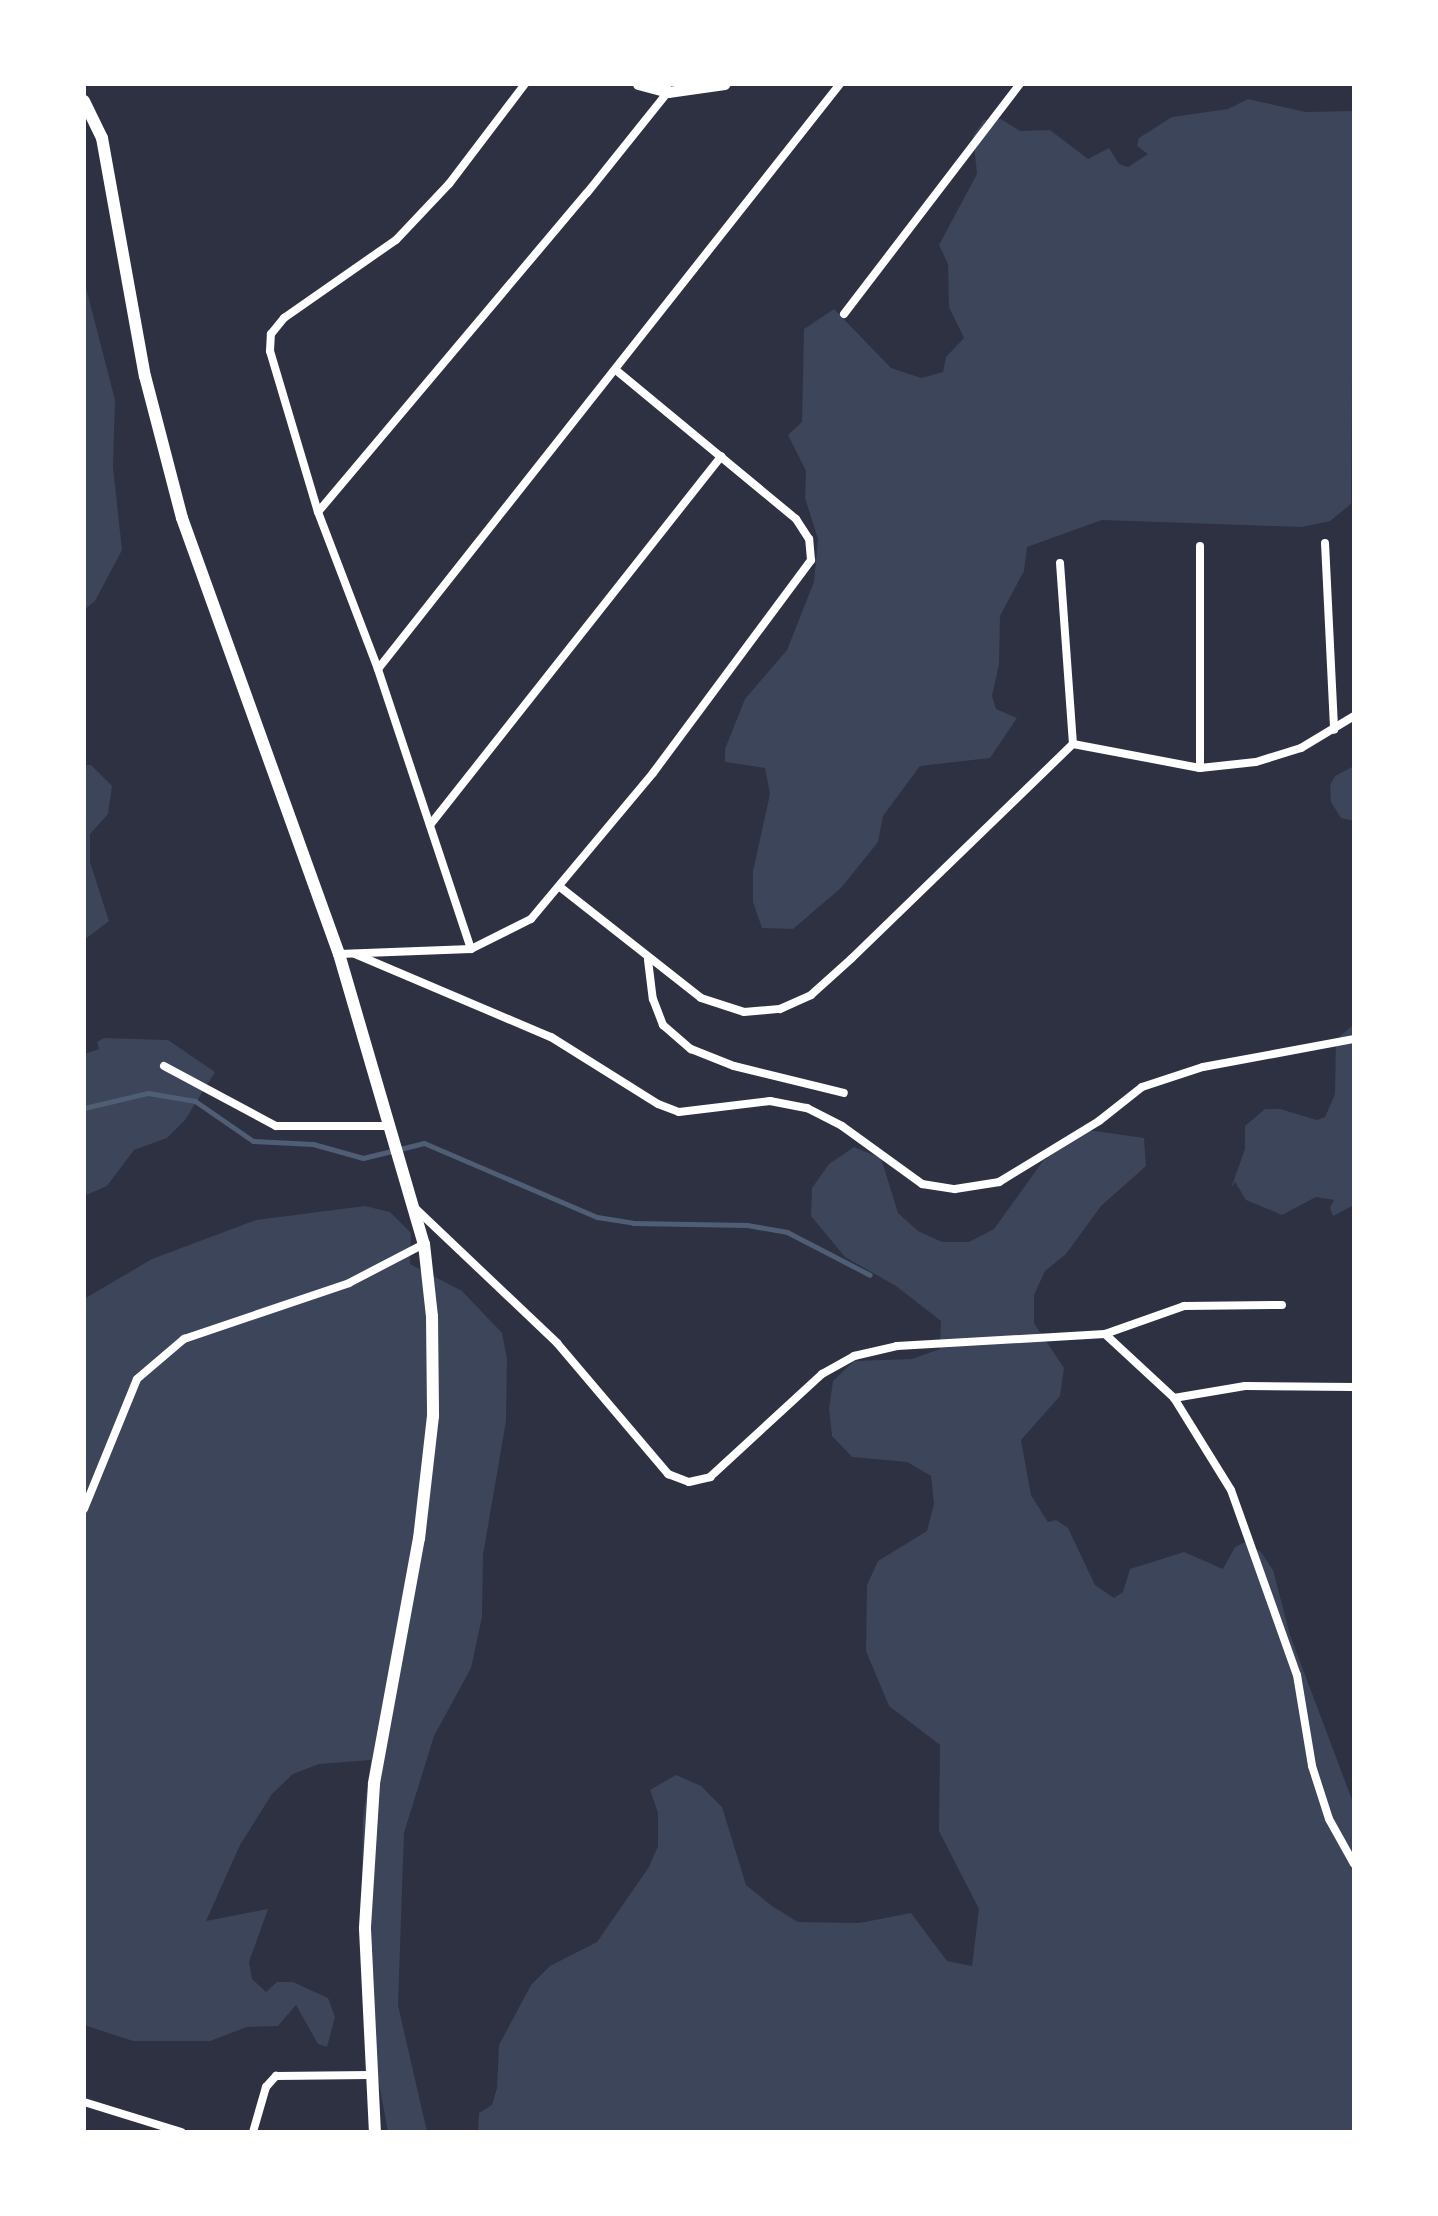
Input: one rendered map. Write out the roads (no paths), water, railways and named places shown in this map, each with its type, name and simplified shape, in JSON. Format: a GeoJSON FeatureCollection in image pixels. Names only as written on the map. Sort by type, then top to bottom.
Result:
{"type":"FeatureCollection","features":[{"type":"Feature","properties":{"kind":"main road"},"geometry":{"type":"LineString","coordinates":[[84,101],[102,138],[145,376],[182,518],[339,954],[424,1244],[432,1316],[433,1416],[419,1538],[374,1784],[365,1929],[375,2132]]}},
{"type":"Feature","properties":{"kind":"street"},"geometry":{"type":"LineString","coordinates":[[471,949],[378,669],[318,512],[282,404],[271,334],[284,318],[396,240],[449,184],[525,84]]}},
{"type":"Feature","properties":{"kind":"street"},"geometry":{"type":"LineString","coordinates":[[638,84],[667,88],[724,84]]}},
{"type":"Feature","properties":{"kind":"street"},"geometry":{"type":"LineString","coordinates":[[378,669],[840,84]]}},
{"type":"Feature","properties":{"kind":"street"},"geometry":{"type":"LineString","coordinates":[[844,314],[1020,84]]}},
{"type":"Feature","properties":{"kind":"street"},"geometry":{"type":"LineString","coordinates":[[318,512],[667,88]]}},
{"type":"Feature","properties":{"kind":"street"},"geometry":{"type":"LineString","coordinates":[[339,954],[471,949],[531,919],[653,773],[811,560],[809,539],[796,519],[616,370]]}},
{"type":"Feature","properties":{"kind":"street"},"geometry":{"type":"LineString","coordinates":[[430,825],[721,456]]}},
{"type":"Feature","properties":{"kind":"street"},"geometry":{"type":"LineString","coordinates":[[1325,543],[1334,730]]}},
{"type":"Feature","properties":{"kind":"street"},"geometry":{"type":"LineString","coordinates":[[1200,546],[1200,768]]}},
{"type":"Feature","properties":{"kind":"street"},"geometry":{"type":"LineString","coordinates":[[1060,563],[1073,744]]}},
{"type":"Feature","properties":{"kind":"street"},"geometry":{"type":"LineString","coordinates":[[1073,744],[1200,768],[1256,762],[1301,748],[1354,716]]}},
{"type":"Feature","properties":{"kind":"street"},"geometry":{"type":"LineString","coordinates":[[560,887],[648,960],[701,998],[744,1012],[780,1009],[811,995],[1073,744]]}},
{"type":"Feature","properties":{"kind":"street"},"geometry":{"type":"LineString","coordinates":[[355,954],[551,1037],[658,1104],[679,1112],[770,1101],[807,1108],[842,1126],[922,1184],[955,1189],[999,1182],[1099,1121],[1142,1087],[1203,1067],[1354,1039]]}},
{"type":"Feature","properties":{"kind":"street"},"geometry":{"type":"LineString","coordinates":[[648,960],[653,999],[663,1025],[691,1049],[734,1066],[844,1093]]}},
{"type":"Feature","properties":{"kind":"street"},"geometry":{"type":"LineString","coordinates":[[164,1066],[276,1126],[392,1130]]}},
{"type":"Feature","properties":{"kind":"street"},"geometry":{"type":"LineString","coordinates":[[416,1209],[557,1343],[668,1474],[689,1482],[710,1477],[822,1374],[854,1356],[897,1346],[1105,1334],[1184,1306],[1282,1305]]}},
{"type":"Feature","properties":{"kind":"street"},"geometry":{"type":"LineString","coordinates":[[84,1509],[137,1379],[184,1339],[349,1283],[424,1244]]}},
{"type":"Feature","properties":{"kind":"street"},"geometry":{"type":"LineString","coordinates":[[1105,1334],[1174,1398],[1231,1490],[1263,1569],[1297,1675],[1312,1766],[1329,1819],[1354,1864]]}},
{"type":"Feature","properties":{"kind":"street"},"geometry":{"type":"LineString","coordinates":[[1174,1398],[1245,1386],[1354,1387]]}},
{"type":"Feature","properties":{"kind":"street"},"geometry":{"type":"LineString","coordinates":[[253,2132],[266,2087],[276,2076],[370,2075]]}},
{"type":"Feature","properties":{"kind":"street"},"geometry":{"type":"LineString","coordinates":[[84,2102],[181,2132]]}},
{"type":"Feature","properties":{"kind":"waterway"},"geometry":{"type":"LineString","coordinates":[[84,1108],[148,1093],[195,1101],[253,1141],[313,1144],[363,1158],[424,1143],[597,1217],[633,1223],[747,1225],[787,1232],[870,1275]]}}]}
